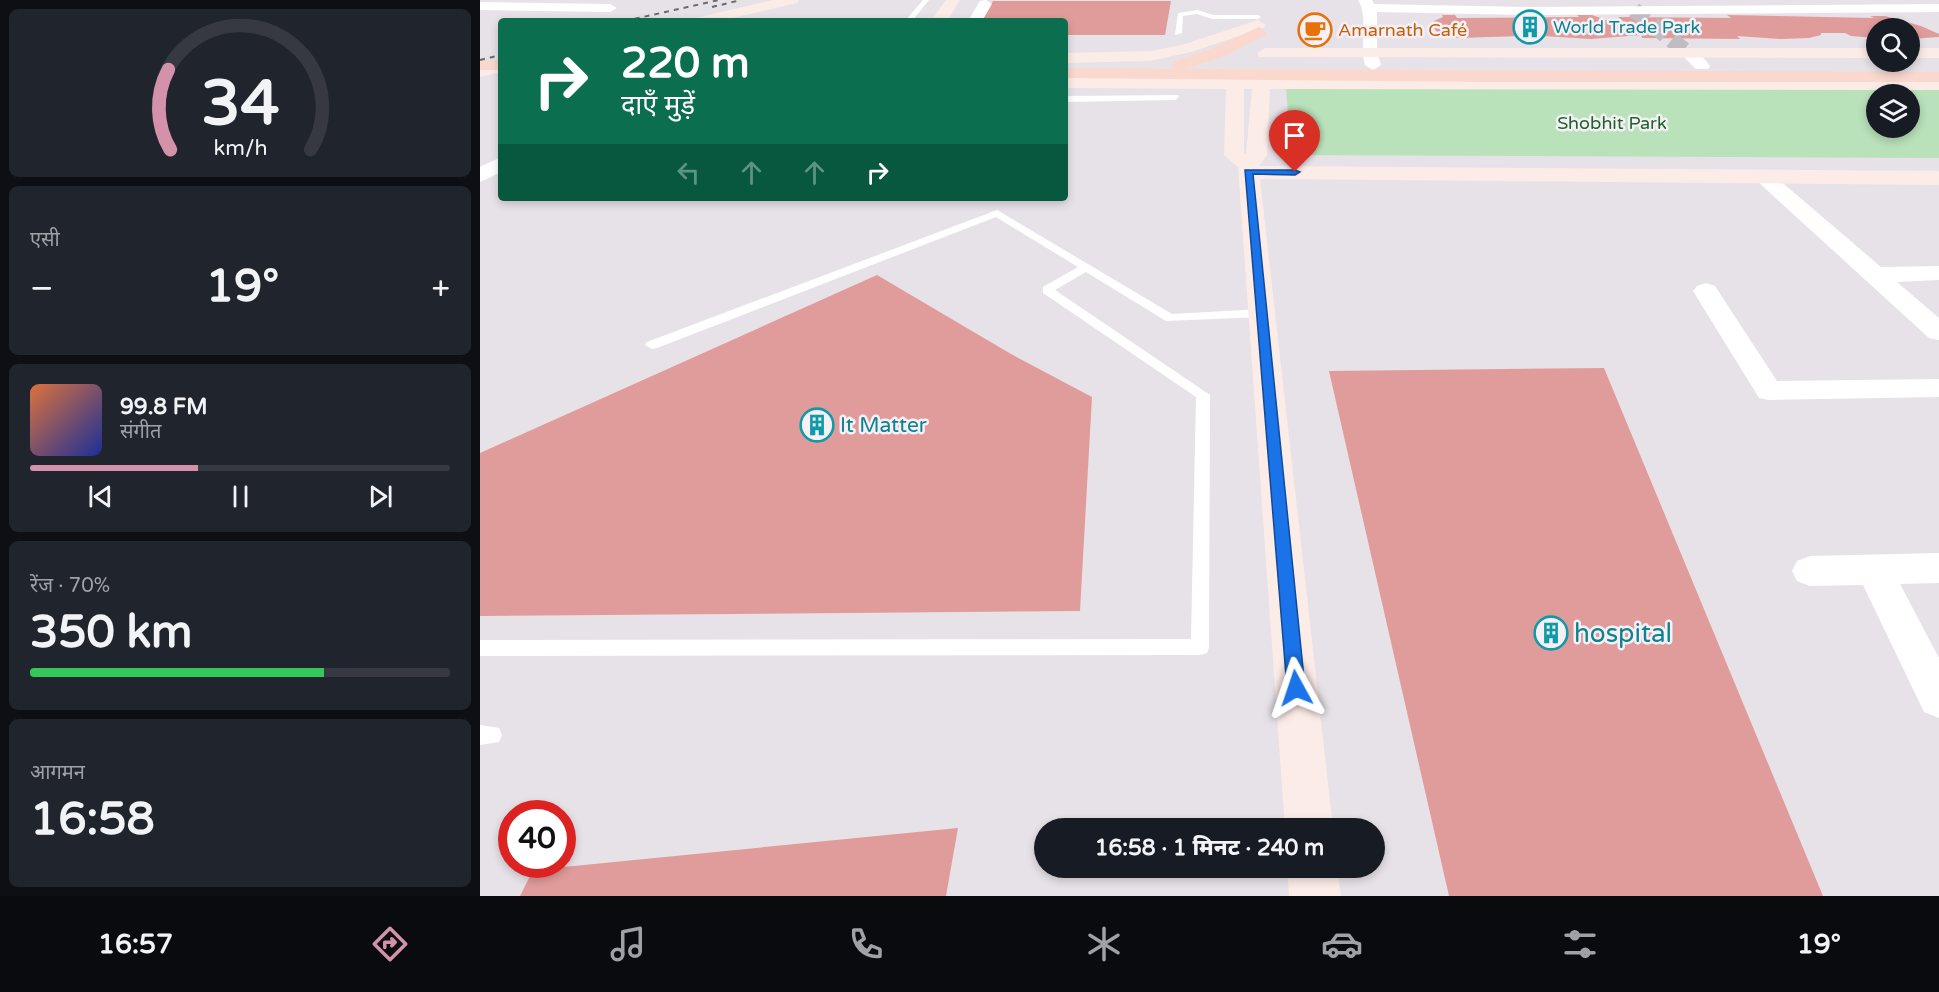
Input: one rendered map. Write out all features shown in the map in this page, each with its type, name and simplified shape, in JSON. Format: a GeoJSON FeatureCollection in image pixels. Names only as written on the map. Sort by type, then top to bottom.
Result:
{"type":"FeatureCollection","features":[{"type":"Feature","properties":{"kind":"main road"},"geometry":{"type":"LineString","coordinates":[[1178,66],[1217,53],[1258,25]]}},
{"type":"Feature","properties":{"kind":"main road"},"geometry":{"type":"LineString","coordinates":[[1068,66],[1263,68],[1371,58],[1702,66],[1938,77]]}},
{"type":"Feature","properties":{"kind":"main road"},"geometry":{"type":"LineString","coordinates":[[480,65],[498,66]]}},
{"type":"Feature","properties":{"kind":"main road"},"geometry":{"type":"LineString","coordinates":[[480,72],[498,72]]}},
{"type":"Feature","properties":{"kind":"main road"},"geometry":{"type":"LineString","coordinates":[[1068,73],[1208,74],[1235,78]]}},
{"type":"Feature","properties":{"kind":"street"},"geometry":{"type":"LineString","coordinates":[[508,6],[524,0]]}},
{"type":"Feature","properties":{"kind":"street"},"geometry":{"type":"LineString","coordinates":[[714,18],[792,0]]}},
{"type":"Feature","properties":{"kind":"street"},"geometry":{"type":"LineString","coordinates":[[941,18],[953,0]]}},
{"type":"Feature","properties":{"kind":"street"},"geometry":{"type":"LineString","coordinates":[[1258,0],[1258,25],[1263,68],[1257,155],[1248,168],[1308,818]]}},
{"type":"Feature","properties":{"kind":"street"},"geometry":{"type":"LineString","coordinates":[[1622,0],[1634,10]]}},
{"type":"Feature","properties":{"kind":"street"},"geometry":{"type":"LineString","coordinates":[[977,18],[985,4]]}},
{"type":"Feature","properties":{"kind":"street"},"geometry":{"type":"LineString","coordinates":[[1866,53],[1371,58],[1367,4],[1634,10],[1939,8]]}},
{"type":"Feature","properties":{"kind":"street"},"geometry":{"type":"LineString","coordinates":[[480,6],[610,8]]}},
{"type":"Feature","properties":{"kind":"street"},"geometry":{"type":"LineString","coordinates":[[1068,58],[1159,54],[1185,49],[1258,25]]}},
{"type":"Feature","properties":{"kind":"street"},"geometry":{"type":"LineString","coordinates":[[1688,53],[1702,66]]}},
{"type":"Feature","properties":{"kind":"street"},"geometry":{"type":"LineString","coordinates":[[1920,53],[1939,53]]}},
{"type":"Feature","properties":{"kind":"street"},"geometry":{"type":"LineString","coordinates":[[480,72],[498,67]]}},
{"type":"Feature","properties":{"kind":"street"},"geometry":{"type":"LineString","coordinates":[[1068,83],[1235,78],[1263,68],[1938,77]]}},
{"type":"Feature","properties":{"kind":"street"},"geometry":{"type":"LineString","coordinates":[[1235,78],[1233,155],[1248,168],[1939,178]]}},
{"type":"Feature","properties":{"kind":"street"},"geometry":{"type":"LineString","coordinates":[[480,83],[498,83]]}},
{"type":"Feature","properties":{"kind":"street"},"geometry":{"type":"LineString","coordinates":[[480,176],[498,165]]}},
{"type":"Feature","properties":{"kind":"street"},"geometry":{"type":"LineString","coordinates":[[1764,177],[1939,332]]}},
{"type":"Feature","properties":{"kind":"street"},"geometry":{"type":"LineString","coordinates":[[1874,274],[1939,273]]}},
{"type":"Feature","properties":{"kind":"street"},"geometry":{"type":"LineString","coordinates":[[1706,291],[1769,391],[1939,387]]}},
{"type":"Feature","properties":{"kind":"street"},"geometry":{"type":"LineString","coordinates":[[1810,571],[1939,568]]}},
{"type":"Feature","properties":{"kind":"street"},"geometry":{"type":"LineString","coordinates":[[1884,570],[1879,580],[1939,699]]}},
{"type":"Feature","properties":{"kind":"street"},"geometry":{"type":"LineString","coordinates":[[1313,878],[1315,896]]}},
{"type":"Feature","properties":{"kind":"lane"},"geometry":{"type":"LineString","coordinates":[[911,18],[926,0]]}},
{"type":"Feature","properties":{"kind":"lane"},"geometry":{"type":"LineString","coordinates":[[1178,33],[1181,3]]}},
{"type":"Feature","properties":{"kind":"lane"},"geometry":{"type":"LineString","coordinates":[[1180,14],[1198,12],[1258,25]]}},
{"type":"Feature","properties":{"kind":"lane"},"geometry":{"type":"LineString","coordinates":[[1068,99],[1174,97]]}},
{"type":"Feature","properties":{"kind":"lane"},"geometry":{"type":"LineString","coordinates":[[652,345],[998,213],[1170,318],[1261,313]]}},
{"type":"Feature","properties":{"kind":"lane"},"geometry":{"type":"LineString","coordinates":[[480,648],[1200,647],[1203,395],[1047,290],[1086,267]]}},
{"type":"Feature","properties":{"kind":"green space","name":"Shobhit Park"},"geometry":{"type":"Polygon","coordinates":[[[1286,88],[1866,90],[1866,138],[1920,138],[1920,90],[1939,90],[1939,158],[1291,155],[1286,88]]]}},
{"type":"Feature","properties":{"kind":"building"},"geometry":{"type":"Polygon","coordinates":[[[993,1],[1171,1],[1165,35],[1068,35],[1068,18],[984,18],[993,1]]]}},
{"type":"Feature","properties":{"kind":"building"},"geometry":{"type":"Polygon","coordinates":[[[1442,15],[1455,15],[1457,18],[1592,15],[1634,30],[1618,17],[1731,18],[1727,15],[1874,18],[1866,18],[1866,37],[1845,33],[1821,33],[1821,35],[1809,38],[1781,39],[1737,36],[1740,39],[1642,38],[1641,35],[1591,39],[1543,36],[1540,32],[1517,32],[1521,36],[1459,38],[1440,35],[1433,27],[1434,21],[1443,17],[1442,15]]]}},
{"type":"Feature","properties":{"kind":"building"},"geometry":{"type":"Polygon","coordinates":[[[1870,16],[1885,16],[1892,18],[1870,16]]]}},
{"type":"Feature","properties":{"kind":"building"},"geometry":{"type":"Polygon","coordinates":[[[1920,26],[1939,34],[1939,37],[1920,38],[1920,26]]]}},
{"type":"Feature","properties":{"kind":"building","name":"It Matter"},"geometry":{"type":"Polygon","coordinates":[[[877,275],[1011,354],[1092,397],[1080,611],[480,616],[480,453],[877,275]]]}},
{"type":"Feature","properties":{"kind":"building","name":"hospital"},"geometry":{"type":"Polygon","coordinates":[[[1604,368],[1823,896],[1449,896],[1329,371],[1604,368]]]}},
{"type":"Feature","properties":{"kind":"building"},"geometry":{"type":"Polygon","coordinates":[[[958,828],[946,896],[520,896],[529,878],[576,878],[576,866],[958,828]]]}},
{"type":"Feature","properties":{"kind":"tunnel"},"geometry":{"type":"LineString","coordinates":[[1634,10],[1688,53]]}},
{"type":"Feature","properties":{"kind":"railway"},"geometry":{"type":"LineString","coordinates":[[638,18],[719,0]]}},
{"type":"Feature","properties":{"kind":"railway"},"geometry":{"type":"LineString","coordinates":[[712,7],[741,0]]}},
{"type":"Feature","properties":{"kind":"railway"},"geometry":{"type":"LineString","coordinates":[[480,60],[498,56]]}},
{"type":"Feature","properties":{"kind":"place","name":"World Trade Park"},"geometry":{"type":"Point","coordinates":[1530,27]}},
{"type":"Feature","properties":{"kind":"place","name":"Amarnath Café"},"geometry":{"type":"Point","coordinates":[1315,30]}},
{"type":"Feature","properties":{"kind":"place","name":"It Matter"},"geometry":{"type":"Point","coordinates":[817,425]}},
{"type":"Feature","properties":{"kind":"place","name":"hospital"},"geometry":{"type":"Point","coordinates":[1551,633]}},
{"type":"Feature","properties":{"kind":"route"},"geometry":{"type":"LineString","coordinates":[[1295,172],[1248,172],[1296,688]]}}]}
